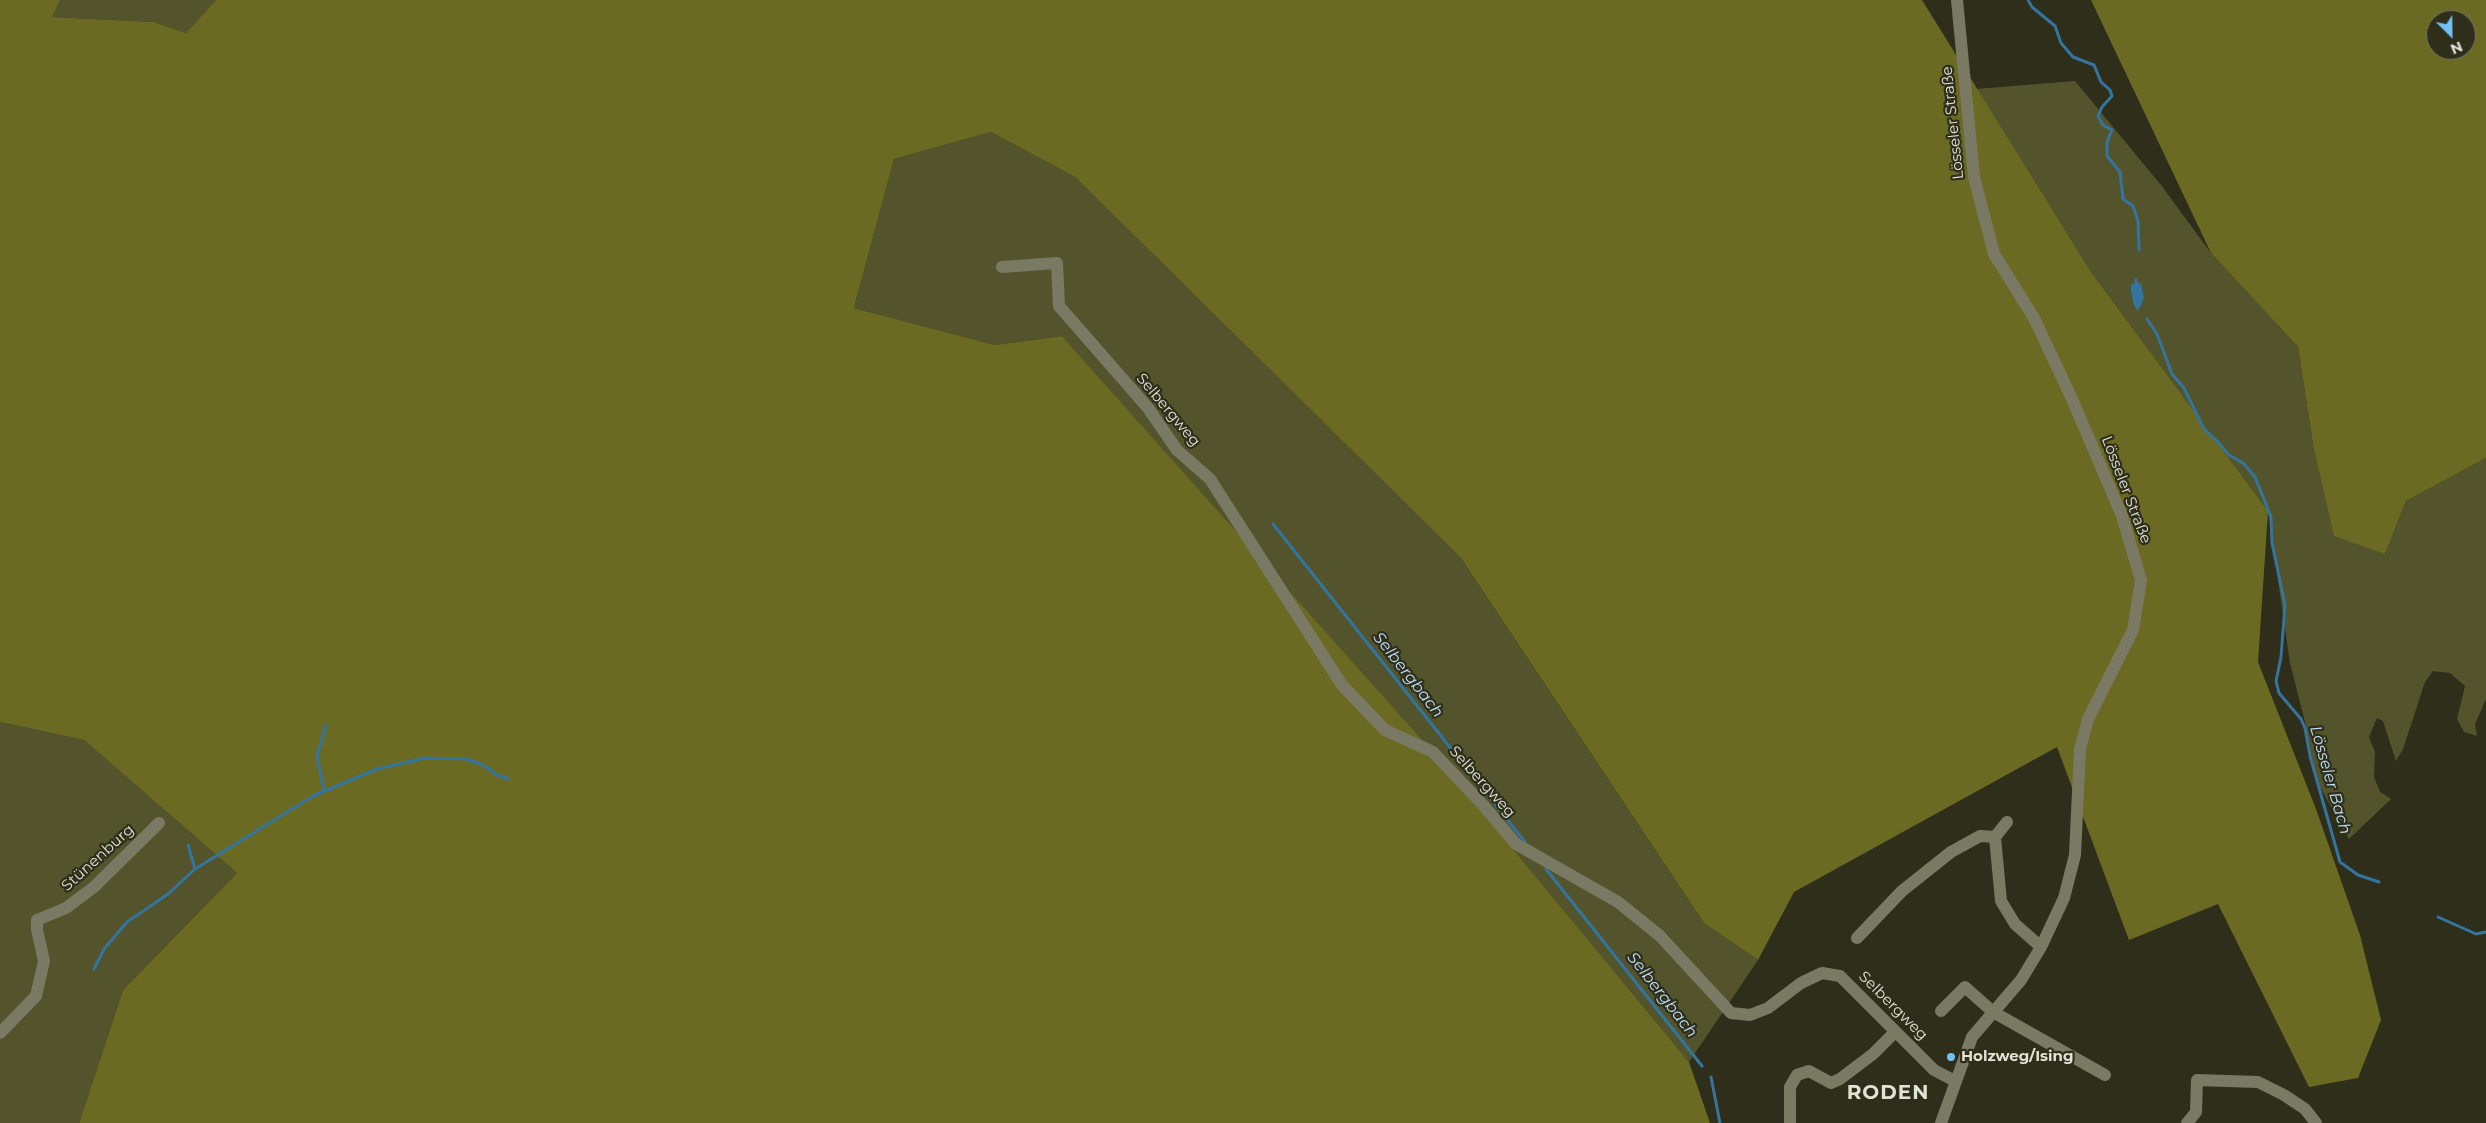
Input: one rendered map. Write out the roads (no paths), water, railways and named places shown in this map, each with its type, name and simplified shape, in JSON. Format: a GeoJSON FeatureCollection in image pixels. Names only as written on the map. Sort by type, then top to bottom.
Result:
{"type":"FeatureCollection","features":[{"type":"Feature","properties":{"kind":"street","name":"Lösseler Straße"},"geometry":{"type":"LineString","coordinates":[[1941,1123],[1972,1037],[2021,980],[2058,914],[2072,874],[2082,742],[2088,719],[2133,630],[2141,580],[2122,516],[2072,399],[2034,318],[1992,248],[1974,177],[1957,0]]}},
{"type":"Feature","properties":{"kind":"street","name":"Selbergweg"},"geometry":{"type":"LineString","coordinates":[[1002,267],[1057,263],[1059,306],[1148,408],[1177,450],[1210,479],[1342,685],[1385,730],[1433,752],[1483,805],[1516,844],[1618,902],[1660,936],[1732,1012],[1750,1015],[1768,1008],[1801,983],[1822,973],[1840,976],[1934,1070],[1955,1081]]}},
{"type":"Feature","properties":{"kind":"street"},"geometry":{"type":"LineString","coordinates":[[2007,822],[1995,837],[2001,901],[2015,924],[2041,947]]}},
{"type":"Feature","properties":{"kind":"street","name":"Stünenburg"},"geometry":{"type":"LineString","coordinates":[[0,1033],[36,996],[44,961],[37,930],[37,920],[66,908],[94,887],[159,823]]}},
{"type":"Feature","properties":{"kind":"street"},"geometry":{"type":"LineString","coordinates":[[1857,938],[1902,891],[1951,852],[1980,836],[1995,837]]}},
{"type":"Feature","properties":{"kind":"street"},"geometry":{"type":"LineString","coordinates":[[1941,1010],[1966,987],[1993,1012],[2106,1075]]}},
{"type":"Feature","properties":{"kind":"street"},"geometry":{"type":"LineString","coordinates":[[1790,1123],[1790,1087],[1797,1075],[1809,1071],[1831,1083],[1840,1079],[1874,1054],[1895,1032]]}},
{"type":"Feature","properties":{"kind":"street"},"geometry":{"type":"LineString","coordinates":[[2187,1123],[2196,1112],[2197,1080],[2258,1082],[2284,1095],[2305,1109],[2316,1123]]}},
{"type":"Feature","properties":{"kind":"water"},"geometry":{"type":"Polygon","coordinates":[[[2136,282],[2141,284],[2144,298],[2138,311],[2134,305],[2131,291],[2131,285],[2136,282]]]}},
{"type":"Feature","properties":{"kind":"waterway","name":"Lösseler Bach"},"geometry":{"type":"LineString","coordinates":[[2028,0],[2032,7],[2055,26],[2061,43],[2073,57],[2094,65],[2101,82],[2110,90],[2112,96],[2102,107],[2098,116],[2103,125],[2112,130],[2107,142],[2107,156],[2120,172],[2123,199],[2133,206],[2138,221],[2139,250]]}},
{"type":"Feature","properties":{"kind":"waterway","name":"Lösseler Bach"},"geometry":{"type":"LineString","coordinates":[[2147,319],[2157,334],[2172,374],[2184,388],[2204,429],[2229,455],[2243,463],[2255,477],[2271,517],[2272,543],[2285,605],[2281,657],[2276,681],[2279,693],[2301,719],[2305,728],[2310,756],[2340,862],[2358,875],[2379,882]]}},
{"type":"Feature","properties":{"kind":"waterway","name":"Selbergbach"},"geometry":{"type":"LineString","coordinates":[[1273,524],[1525,842]]}},
{"type":"Feature","properties":{"kind":"waterway"},"geometry":{"type":"LineString","coordinates":[[324,791],[317,756],[326,725]]}},
{"type":"Feature","properties":{"kind":"waterway"},"geometry":{"type":"LineString","coordinates":[[94,969],[104,949],[127,922],[168,894],[195,869],[313,796],[377,769],[425,758],[466,759],[483,765],[497,775],[508,779]]}},
{"type":"Feature","properties":{"kind":"waterway"},"geometry":{"type":"LineString","coordinates":[[188,845],[195,869]]}},
{"type":"Feature","properties":{"kind":"waterway","name":"Selbergbach"},"geometry":{"type":"LineString","coordinates":[[1546,869],[1702,1066]]}},
{"type":"Feature","properties":{"kind":"waterway","name":"Lösseler Bach"},"geometry":{"type":"LineString","coordinates":[[2438,917],[2476,934],[2486,932]]}},
{"type":"Feature","properties":{"kind":"waterway","name":"Selbergbach"},"geometry":{"type":"LineString","coordinates":[[1711,1077],[1720,1123]]}},
{"type":"Feature","properties":{"kind":"place","name":"Holzweg/Ising"},"geometry":{"type":"Point","coordinates":[1951,1057]}},
{"type":"Feature","properties":{"kind":"district","name":"RODEN"},"geometry":{"type":"Point","coordinates":[1888,1093]}}]}
